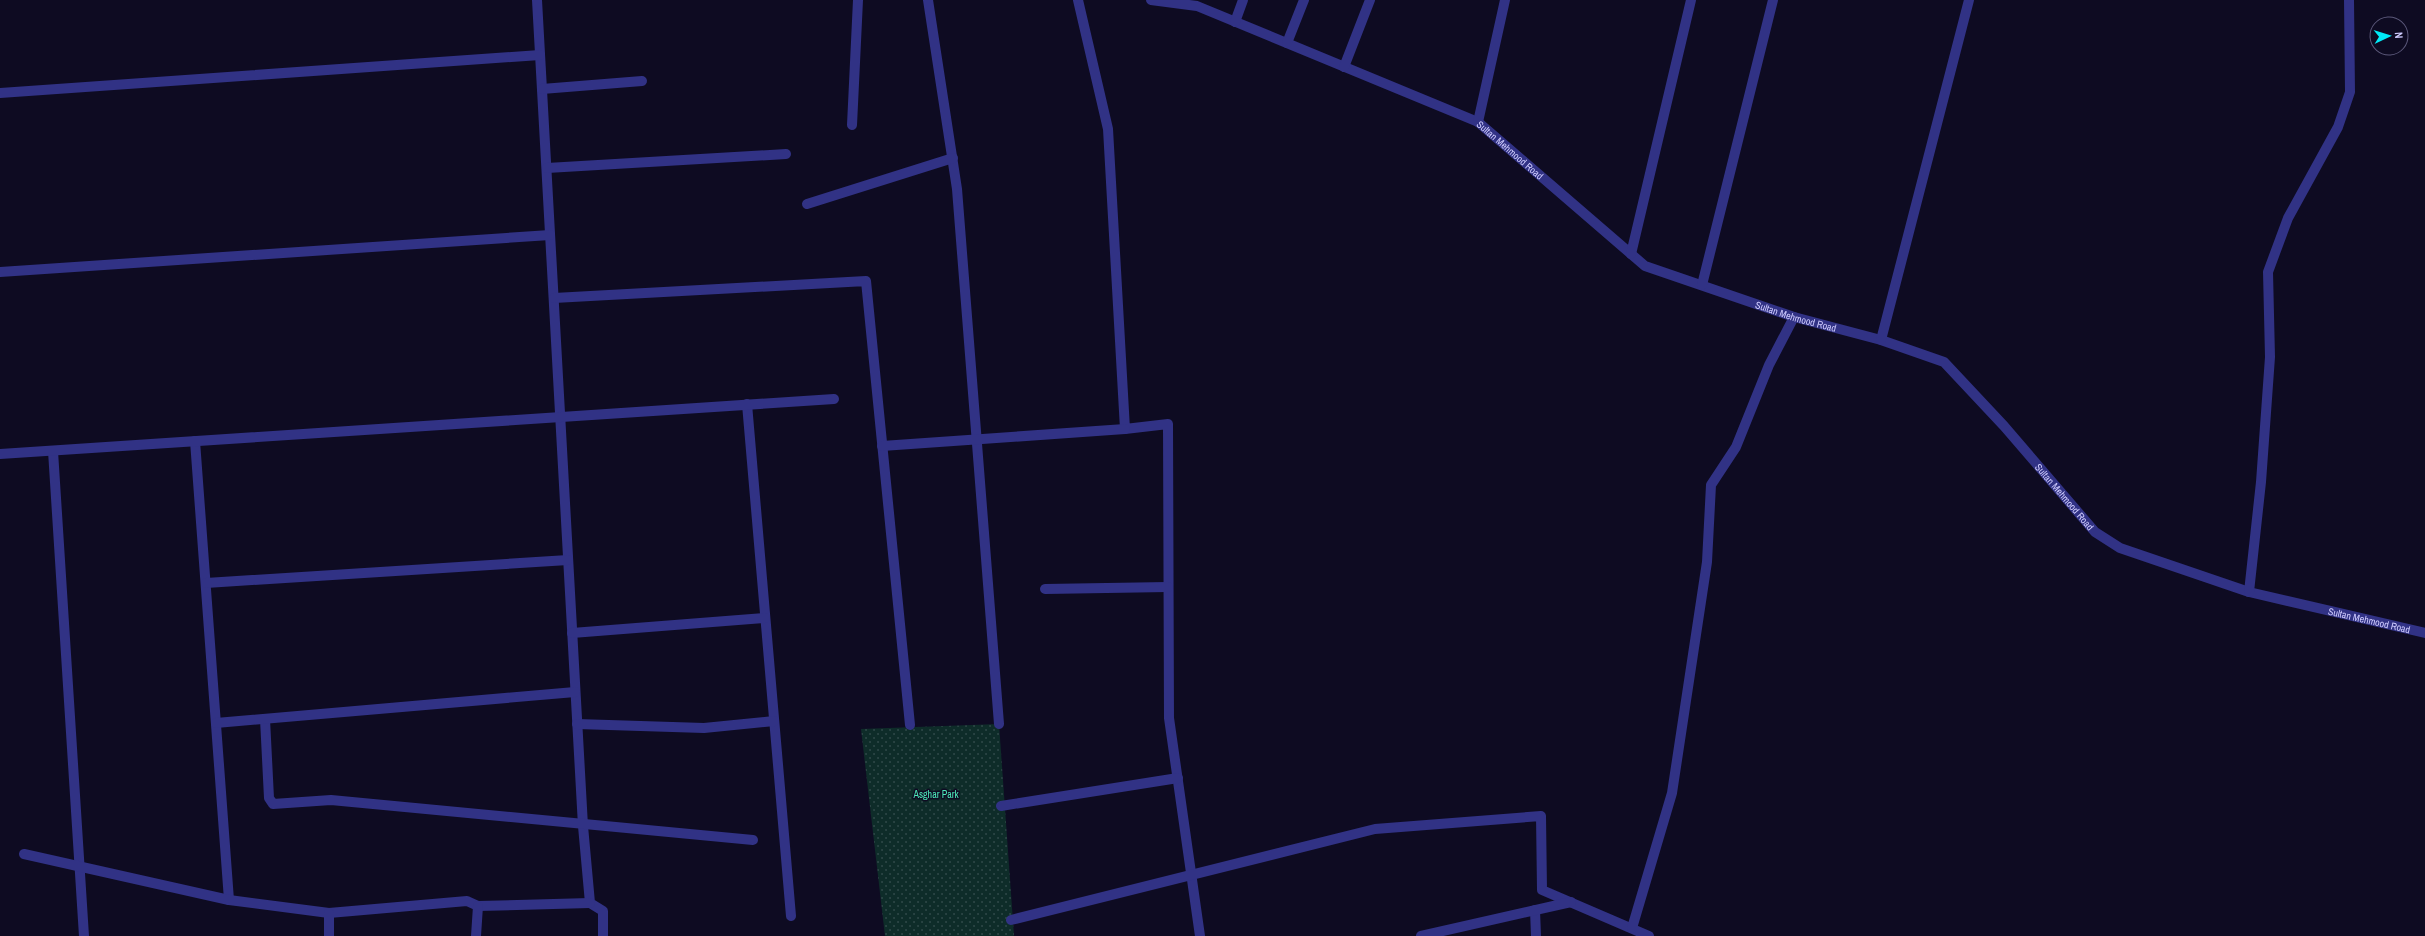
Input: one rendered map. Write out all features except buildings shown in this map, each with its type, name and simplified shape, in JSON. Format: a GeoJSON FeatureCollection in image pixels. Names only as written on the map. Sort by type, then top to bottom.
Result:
{"type":"FeatureCollection","features":[{"type":"Feature","properties":{"kind":"street"},"geometry":{"type":"LineString","coordinates":[[537,0],[582,826],[590,903]]}},
{"type":"Feature","properties":{"kind":"street"},"geometry":{"type":"LineString","coordinates":[[852,125],[858,0]]}},
{"type":"Feature","properties":{"kind":"street"},"geometry":{"type":"LineString","coordinates":[[928,0],[957,190],[999,724]]}},
{"type":"Feature","properties":{"kind":"street"},"geometry":{"type":"LineString","coordinates":[[1078,0],[1108,129],[1125,430]]}},
{"type":"Feature","properties":{"kind":"street","name":"Sultan Mehmood Road"},"geometry":{"type":"LineString","coordinates":[[1156,0],[1197,6],[1478,122],[1645,266],[1794,317],[1881,340],[1944,362],[2004,426],[2095,532],[2120,548],[2249,592],[2425,633]]}},
{"type":"Feature","properties":{"kind":"street"},"geometry":{"type":"LineString","coordinates":[[1235,22],[1243,0]]}},
{"type":"Feature","properties":{"kind":"street"},"geometry":{"type":"LineString","coordinates":[[1287,43],[1304,0]]}},
{"type":"Feature","properties":{"kind":"street"},"geometry":{"type":"LineString","coordinates":[[1344,67],[1370,0]]}},
{"type":"Feature","properties":{"kind":"street"},"geometry":{"type":"LineString","coordinates":[[1478,122],[1505,0]]}},
{"type":"Feature","properties":{"kind":"street"},"geometry":{"type":"LineString","coordinates":[[1631,254],[1691,0]]}},
{"type":"Feature","properties":{"kind":"street"},"geometry":{"type":"LineString","coordinates":[[1702,285],[1773,0]]}},
{"type":"Feature","properties":{"kind":"street"},"geometry":{"type":"LineString","coordinates":[[1881,340],[1969,0]]}},
{"type":"Feature","properties":{"kind":"street"},"geometry":{"type":"LineString","coordinates":[[2249,592],[2261,482],[2270,357],[2268,272],[2288,218],[2338,127],[2350,92],[2349,0]]}},
{"type":"Feature","properties":{"kind":"street"},"geometry":{"type":"LineString","coordinates":[[0,93],[540,55]]}},
{"type":"Feature","properties":{"kind":"street"},"geometry":{"type":"LineString","coordinates":[[542,89],[642,81]]}},
{"type":"Feature","properties":{"kind":"street"},"geometry":{"type":"LineString","coordinates":[[547,168],[786,154]]}},
{"type":"Feature","properties":{"kind":"street"},"geometry":{"type":"LineString","coordinates":[[807,204],[953,158]]}},
{"type":"Feature","properties":{"kind":"street"},"geometry":{"type":"LineString","coordinates":[[0,272],[550,235]]}},
{"type":"Feature","properties":{"kind":"street"},"geometry":{"type":"LineString","coordinates":[[554,298],[866,281],[910,725]]}},
{"type":"Feature","properties":{"kind":"street"},"geometry":{"type":"LineString","coordinates":[[1632,928],[1672,792],[1707,562],[1711,485],[1736,446],[1769,365],[1794,317]]}},
{"type":"Feature","properties":{"kind":"street"},"geometry":{"type":"LineString","coordinates":[[0,454],[834,399]]}},
{"type":"Feature","properties":{"kind":"street"},"geometry":{"type":"LineString","coordinates":[[747,404],[791,916]]}},
{"type":"Feature","properties":{"kind":"street"},"geometry":{"type":"LineString","coordinates":[[882,446],[1125,430],[1168,424],[1169,718],[1200,936]]}},
{"type":"Feature","properties":{"kind":"street"},"geometry":{"type":"LineString","coordinates":[[195,441],[229,900]]}},
{"type":"Feature","properties":{"kind":"street"},"geometry":{"type":"LineString","coordinates":[[53,451],[84,936]]}},
{"type":"Feature","properties":{"kind":"street"},"geometry":{"type":"LineString","coordinates":[[206,583],[568,560]]}},
{"type":"Feature","properties":{"kind":"street"},"geometry":{"type":"LineString","coordinates":[[1045,589],[1168,587]]}},
{"type":"Feature","properties":{"kind":"street"},"geometry":{"type":"LineString","coordinates":[[572,633],[766,618]]}},
{"type":"Feature","properties":{"kind":"street"},"geometry":{"type":"LineString","coordinates":[[216,723],[575,692]]}},
{"type":"Feature","properties":{"kind":"street"},"geometry":{"type":"LineString","coordinates":[[265,719],[269,798],[272,804],[331,800],[582,826],[753,840]]}},
{"type":"Feature","properties":{"kind":"street"},"geometry":{"type":"LineString","coordinates":[[577,724],[704,728],[774,721]]}},
{"type":"Feature","properties":{"kind":"street"},"geometry":{"type":"LineString","coordinates":[[1001,806],[1178,778]]}},
{"type":"Feature","properties":{"kind":"street"},"geometry":{"type":"LineString","coordinates":[[1011,920],[1375,829],[1541,816],[1542,890],[1649,936]]}},
{"type":"Feature","properties":{"kind":"street"},"geometry":{"type":"LineString","coordinates":[[24,854],[80,868],[229,900],[329,914],[467,901],[478,906],[590,903],[604,911],[603,936]]}},
{"type":"Feature","properties":{"kind":"street"},"geometry":{"type":"LineString","coordinates":[[1421,936],[1571,902]]}},
{"type":"Feature","properties":{"kind":"street"},"geometry":{"type":"LineString","coordinates":[[476,936],[478,906]]}},
{"type":"Feature","properties":{"kind":"street"},"geometry":{"type":"LineString","coordinates":[[1535,910],[1536,936]]}},
{"type":"Feature","properties":{"kind":"street"},"geometry":{"type":"LineString","coordinates":[[329,914],[329,936]]}},
{"type":"Feature","properties":{"kind":"green space","name":"Asghar Park"},"geometry":{"type":"Polygon","coordinates":[[[999,724],[1014,936],[885,936],[861,729],[999,724]]]}}]}
